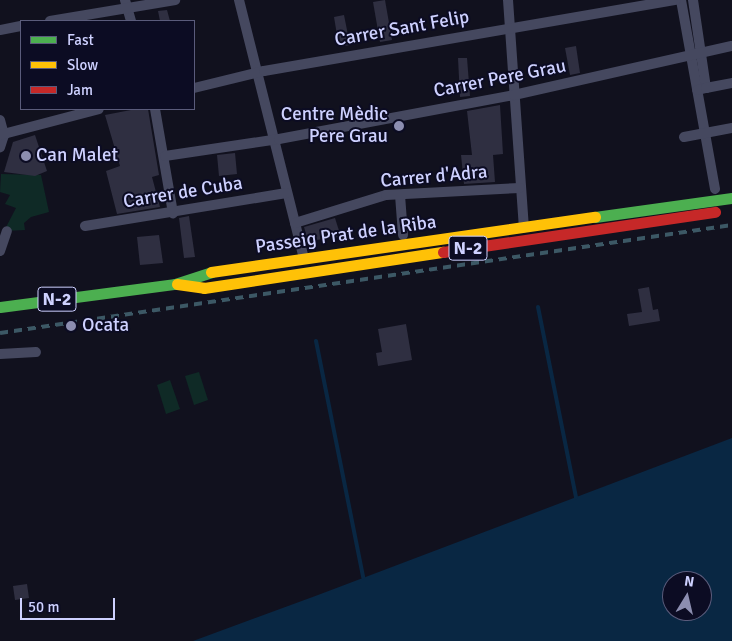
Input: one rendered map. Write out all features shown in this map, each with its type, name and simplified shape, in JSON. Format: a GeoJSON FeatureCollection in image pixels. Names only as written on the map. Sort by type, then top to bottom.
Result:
{"type":"FeatureCollection","features":[{"type":"Feature","properties":{"kind":"main road","name":"Passeig Prat de la Riba"},"geometry":{"type":"LineString","coordinates":[[175,284],[201,274],[304,258],[732,198]]}},
{"type":"Feature","properties":{"kind":"main road","name":"N-2"},"geometry":{"type":"LineString","coordinates":[[0,308],[175,284],[204,288],[732,209]]}},
{"type":"Feature","properties":{"kind":"main road","name":"N-2"},"geometry":{"type":"LineString","coordinates":[[204,288],[232,278],[283,271],[298,266],[304,258]]}},
{"type":"Feature","properties":{"kind":"street"},"geometry":{"type":"LineString","coordinates":[[54,20],[126,4],[175,0]]}},
{"type":"Feature","properties":{"kind":"street"},"geometry":{"type":"LineString","coordinates":[[239,0],[286,193],[304,258]]}},
{"type":"Feature","properties":{"kind":"street"},"geometry":{"type":"LineString","coordinates":[[508,0],[524,228]]}},
{"type":"Feature","properties":{"kind":"street","name":"Carrer Sant Felip"},"geometry":{"type":"LineString","coordinates":[[195,88],[257,72],[676,0]]}},
{"type":"Feature","properties":{"kind":"street"},"geometry":{"type":"LineString","coordinates":[[681,0],[696,55]]}},
{"type":"Feature","properties":{"kind":"street"},"geometry":{"type":"LineString","coordinates":[[693,0],[696,55],[715,189]]}},
{"type":"Feature","properties":{"kind":"street"},"geometry":{"type":"LineString","coordinates":[[126,4],[131,20]]}},
{"type":"Feature","properties":{"kind":"street"},"geometry":{"type":"LineString","coordinates":[[0,30],[20,26]]}},
{"type":"Feature","properties":{"kind":"street","name":"Carrer Pere Grau"},"geometry":{"type":"LineString","coordinates":[[165,156],[273,140],[514,95],[732,46]]}},
{"type":"Feature","properties":{"kind":"street"},"geometry":{"type":"LineString","coordinates":[[701,89],[732,84]]}},
{"type":"Feature","properties":{"kind":"street"},"geometry":{"type":"LineString","coordinates":[[2,135],[66,120],[96,110]]}},
{"type":"Feature","properties":{"kind":"street"},"geometry":{"type":"LineString","coordinates":[[155,110],[165,156],[173,213]]}},
{"type":"Feature","properties":{"kind":"street"},"geometry":{"type":"LineString","coordinates":[[0,120],[2,135],[0,148]]}},
{"type":"Feature","properties":{"kind":"street"},"geometry":{"type":"LineString","coordinates":[[684,136],[732,128]]}},
{"type":"Feature","properties":{"kind":"street","name":"Carrer d'Adra"},"geometry":{"type":"LineString","coordinates":[[295,223],[386,195],[520,188]]}},
{"type":"Feature","properties":{"kind":"street","name":"Carrer de Cuba"},"geometry":{"type":"LineString","coordinates":[[86,226],[286,193]]}},
{"type":"Feature","properties":{"kind":"street"},"geometry":{"type":"LineString","coordinates":[[400,195],[403,235]]}},
{"type":"Feature","properties":{"kind":"street"},"geometry":{"type":"LineString","coordinates":[[0,251],[8,231]]}},
{"type":"Feature","properties":{"kind":"street"},"geometry":{"type":"LineString","coordinates":[[0,354],[36,352]]}},
{"type":"Feature","properties":{"kind":"green space"},"geometry":{"type":"Polygon","coordinates":[[[1,174],[41,175],[49,212],[31,217],[24,223],[25,230],[4,231],[16,208],[5,204],[10,195],[0,192],[1,174]]]}},
{"type":"Feature","properties":{"kind":"green space"},"geometry":{"type":"Polygon","coordinates":[[[199,372],[208,400],[194,405],[185,376],[199,372]]]}},
{"type":"Feature","properties":{"kind":"green space"},"geometry":{"type":"Polygon","coordinates":[[[170,380],[180,409],[166,414],[157,385],[170,380]]]}},
{"type":"Feature","properties":{"kind":"water"},"geometry":{"type":"Polygon","coordinates":[[[732,438],[732,641],[193,641],[318,595],[732,438]]]}},
{"type":"Feature","properties":{"kind":"building"},"geometry":{"type":"Polygon","coordinates":[[[385,0],[392,40],[380,42],[373,2],[385,0]]]}},
{"type":"Feature","properties":{"kind":"building"},"geometry":{"type":"Polygon","coordinates":[[[167,10],[170,20],[160,20],[158,11],[167,10]]]}},
{"type":"Feature","properties":{"kind":"building"},"geometry":{"type":"Polygon","coordinates":[[[344,15],[350,45],[339,47],[334,17],[344,15]]]}},
{"type":"Feature","properties":{"kind":"building"},"geometry":{"type":"Polygon","coordinates":[[[576,46],[580,73],[570,75],[565,48],[576,46]]]}},
{"type":"Feature","properties":{"kind":"building"},"geometry":{"type":"Polygon","coordinates":[[[458,58],[467,58],[470,96],[460,97],[458,58]]]}},
{"type":"Feature","properties":{"kind":"building"},"geometry":{"type":"Polygon","coordinates":[[[500,105],[503,154],[493,155],[495,182],[464,184],[461,155],[472,155],[467,111],[500,105]]]}},
{"type":"Feature","properties":{"kind":"building"},"geometry":{"type":"Polygon","coordinates":[[[131,110],[148,110],[159,175],[152,177],[160,207],[117,214],[106,171],[120,166],[105,115],[131,110]]]}},
{"type":"Feature","properties":{"kind":"building","name":"Can Malet"},"geometry":{"type":"Polygon","coordinates":[[[35,135],[47,171],[35,176],[4,172],[13,142],[35,135]]]}},
{"type":"Feature","properties":{"kind":"building"},"geometry":{"type":"Polygon","coordinates":[[[235,153],[237,174],[219,176],[217,155],[235,153]]]}},
{"type":"Feature","properties":{"kind":"building"},"geometry":{"type":"Polygon","coordinates":[[[189,216],[195,257],[184,258],[179,218],[189,216]]]}},
{"type":"Feature","properties":{"kind":"building"},"geometry":{"type":"Polygon","coordinates":[[[335,218],[341,237],[308,241],[304,227],[335,218]]]}},
{"type":"Feature","properties":{"kind":"building"},"geometry":{"type":"Polygon","coordinates":[[[159,235],[163,263],[140,265],[137,237],[159,235]]]}},
{"type":"Feature","properties":{"kind":"building"},"geometry":{"type":"Polygon","coordinates":[[[649,287],[653,310],[658,309],[660,321],[629,326],[627,314],[642,312],[638,289],[649,287]]]}},
{"type":"Feature","properties":{"kind":"building"},"geometry":{"type":"Polygon","coordinates":[[[406,324],[412,360],[378,366],[376,353],[382,352],[378,329],[406,324]]]}},
{"type":"Feature","properties":{"kind":"building"},"geometry":{"type":"Polygon","coordinates":[[[27,584],[29,598],[15,600],[13,586],[27,584]]]}},
{"type":"Feature","properties":{"kind":"waterway"},"geometry":{"type":"LineString","coordinates":[[538,307],[576,497]]}},
{"type":"Feature","properties":{"kind":"waterway"},"geometry":{"type":"LineString","coordinates":[[316,341],[363,577]]}},
{"type":"Feature","properties":{"kind":"railway"},"geometry":{"type":"LineString","coordinates":[[0,333],[732,225]]}},
{"type":"Feature","properties":{"kind":"traffic: fast"},"geometry":{"type":"LineString","coordinates":[[595,217],[732,198]]}},
{"type":"Feature","properties":{"kind":"traffic: fast"},"geometry":{"type":"LineString","coordinates":[[0,307],[175,284],[211,272]]}},
{"type":"Feature","properties":{"kind":"traffic: slow"},"geometry":{"type":"LineString","coordinates":[[211,272],[595,217]]}},
{"type":"Feature","properties":{"kind":"traffic: slow"},"geometry":{"type":"LineString","coordinates":[[177,284],[204,288],[443,252]]}},
{"type":"Feature","properties":{"kind":"traffic: jam"},"geometry":{"type":"LineString","coordinates":[[443,252],[715,212]]}},
{"type":"Feature","properties":{"kind":"place","name":"Centre Mèdic Pere Grau"},"geometry":{"type":"Point","coordinates":[399,126]}},
{"type":"Feature","properties":{"kind":"place","name":"Can Malet"},"geometry":{"type":"Point","coordinates":[26,156]}},
{"type":"Feature","properties":{"kind":"place","name":"Ocata"},"geometry":{"type":"Point","coordinates":[71,326]}}]}
